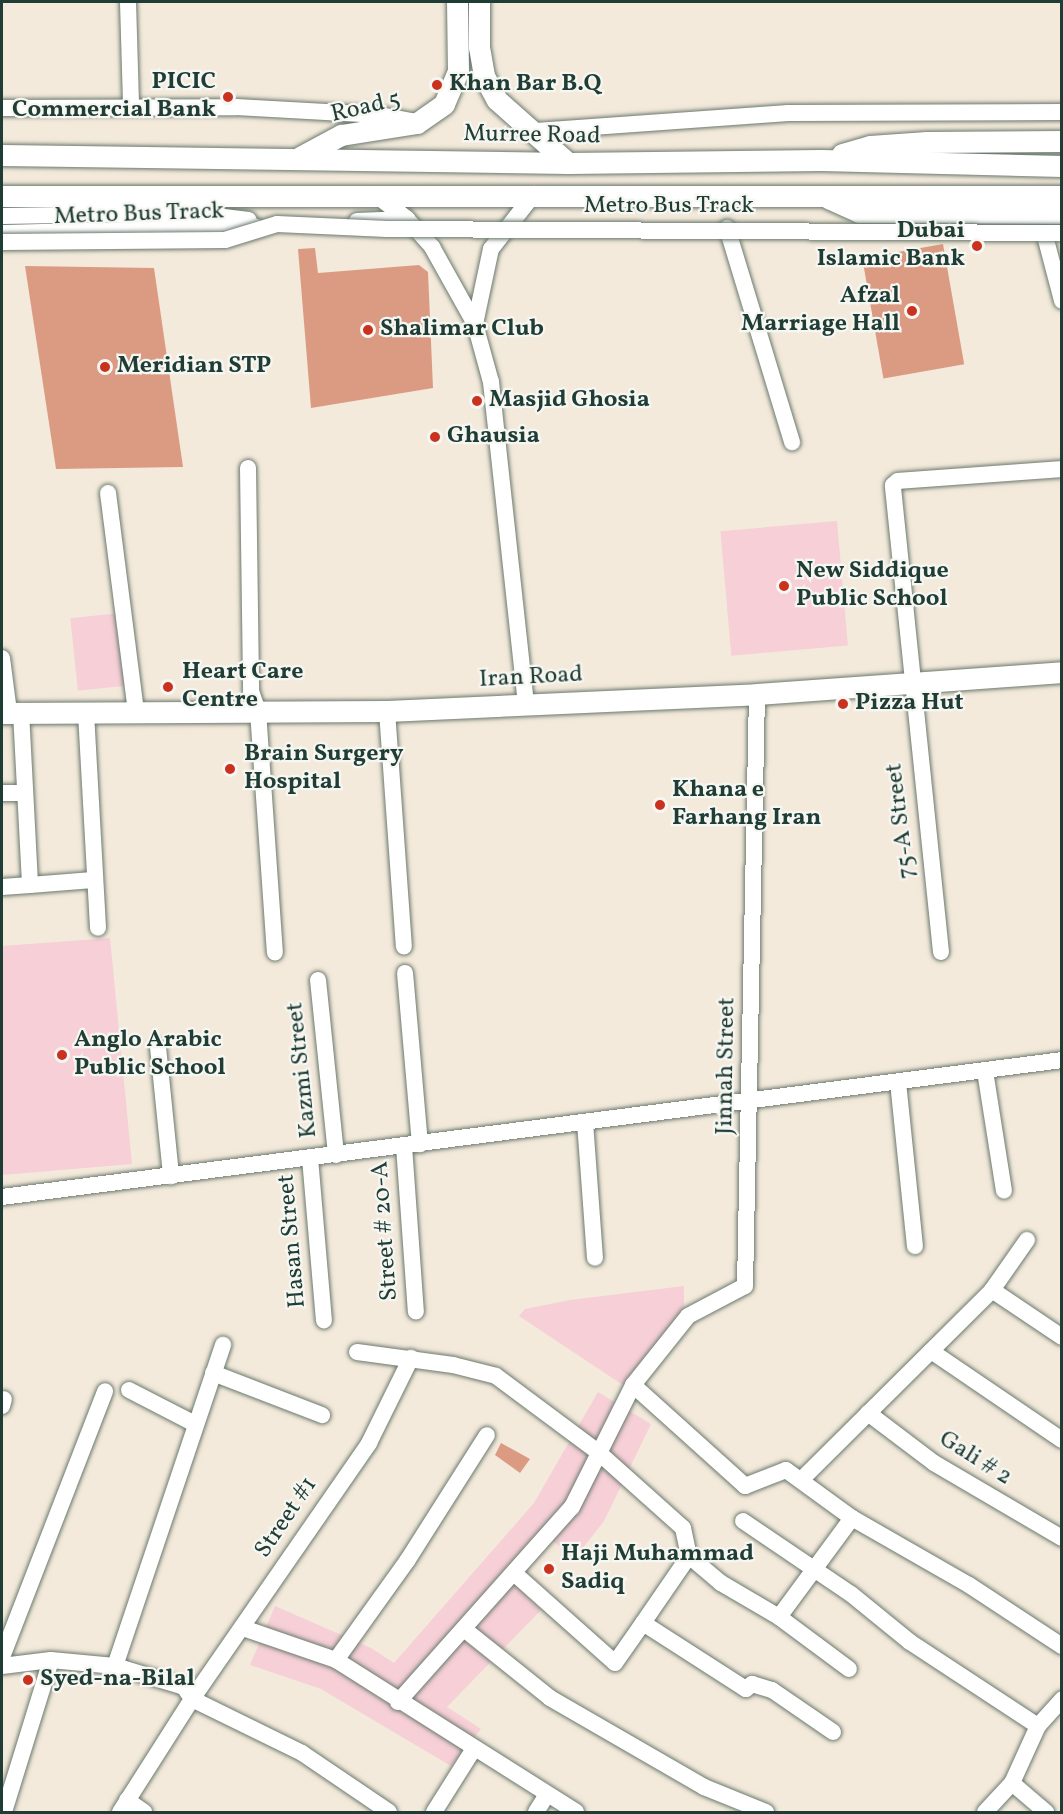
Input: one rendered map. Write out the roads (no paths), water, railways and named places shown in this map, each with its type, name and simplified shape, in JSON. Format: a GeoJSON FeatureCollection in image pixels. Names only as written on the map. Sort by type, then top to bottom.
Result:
{"type":"FeatureCollection","features":[{"type":"Feature","properties":{"kind":"main road","name":"Road 5"},"geometry":{"type":"LineString","coordinates":[[300,157],[341,135],[417,123],[444,104],[458,70],[457,2]]}},
{"type":"Feature","properties":{"kind":"main road"},"geometry":{"type":"LineString","coordinates":[[479,2],[479,47],[484,76],[496,100],[536,131],[567,163]]}},
{"type":"Feature","properties":{"kind":"main road"},"geometry":{"type":"LineString","coordinates":[[822,160],[870,146],[904,143],[1062,141]]}},
{"type":"Feature","properties":{"kind":"main road","name":"Murree Road"},"geometry":{"type":"LineString","coordinates":[[2,155],[300,157],[567,163],[822,160],[1062,166]]}},
{"type":"Feature","properties":{"kind":"main road"},"geometry":{"type":"LineString","coordinates":[[818,194],[860,212],[1062,213]]}},
{"type":"Feature","properties":{"kind":"main road"},"geometry":{"type":"LineString","coordinates":[[2,196],[818,194],[1062,196]]}},
{"type":"Feature","properties":{"kind":"main road","name":"Iran Road"},"geometry":{"type":"LineString","coordinates":[[10,712],[387,711],[757,694],[1062,672]]}},
{"type":"Feature","properties":{"kind":"street"},"geometry":{"type":"LineString","coordinates":[[128,2],[131,105]]}},
{"type":"Feature","properties":{"kind":"street"},"geometry":{"type":"LineString","coordinates":[[2,108],[131,105],[380,115],[417,123]]}},
{"type":"Feature","properties":{"kind":"street"},"geometry":{"type":"LineString","coordinates":[[536,131],[789,113],[1062,112]]}},
{"type":"Feature","properties":{"kind":"street"},"geometry":{"type":"LineString","coordinates":[[475,324],[491,249],[534,194]]}},
{"type":"Feature","properties":{"kind":"street"},"geometry":{"type":"LineString","coordinates":[[377,196],[407,219],[432,247],[475,324],[491,382],[526,703]]}},
{"type":"Feature","properties":{"kind":"street","name":"Metro Bus Track"},"geometry":{"type":"LineString","coordinates":[[2,216],[190,213],[277,224],[387,229],[1053,234]]}},
{"type":"Feature","properties":{"kind":"street"},"geometry":{"type":"LineString","coordinates":[[2,233],[190,231],[407,219]]}},
{"type":"Feature","properties":{"kind":"street","name":"Metro Bus Track"},"geometry":{"type":"LineString","coordinates":[[2,242],[225,240],[277,224]]}},
{"type":"Feature","properties":{"kind":"street"},"geometry":{"type":"LineString","coordinates":[[727,228],[792,442]]}},
{"type":"Feature","properties":{"kind":"street"},"geometry":{"type":"LineString","coordinates":[[1053,234],[1062,301]]}},
{"type":"Feature","properties":{"kind":"street"},"geometry":{"type":"LineString","coordinates":[[248,468],[251,691],[258,711],[275,952]]}},
{"type":"Feature","properties":{"kind":"street","name":"75-A Street"},"geometry":{"type":"LineString","coordinates":[[941,952],[910,684],[894,482],[1062,469]]}},
{"type":"Feature","properties":{"kind":"street"},"geometry":{"type":"LineString","coordinates":[[108,492],[136,712]]}},
{"type":"Feature","properties":{"kind":"street"},"geometry":{"type":"LineString","coordinates":[[2,658],[25,793],[30,885]]}},
{"type":"Feature","properties":{"kind":"street","name":"Jinnah Street"},"geometry":{"type":"LineString","coordinates":[[633,1384],[688,1316],[745,1286],[751,1100],[757,694]]}},
{"type":"Feature","properties":{"kind":"street"},"geometry":{"type":"LineString","coordinates":[[387,711],[404,946]]}},
{"type":"Feature","properties":{"kind":"street"},"geometry":{"type":"LineString","coordinates":[[86,713],[93,880],[98,928]]}},
{"type":"Feature","properties":{"kind":"street"},"geometry":{"type":"LineString","coordinates":[[2,793],[25,793]]}},
{"type":"Feature","properties":{"kind":"street"},"geometry":{"type":"LineString","coordinates":[[2,887],[93,880]]}},
{"type":"Feature","properties":{"kind":"street","name":"Street # 20-A"},"geometry":{"type":"LineString","coordinates":[[405,973],[416,1312]]}},
{"type":"Feature","properties":{"kind":"street","name":"Kazmi Street"},"geometry":{"type":"LineString","coordinates":[[318,980],[336,1155]]}},
{"type":"Feature","properties":{"kind":"street"},"geometry":{"type":"LineString","coordinates":[[158,1047],[171,1176]]}},
{"type":"Feature","properties":{"kind":"street"},"geometry":{"type":"LineString","coordinates":[[2,1197],[1062,1060]]}},
{"type":"Feature","properties":{"kind":"street"},"geometry":{"type":"LineString","coordinates":[[985,1071],[1004,1191]]}},
{"type":"Feature","properties":{"kind":"street"},"geometry":{"type":"LineString","coordinates":[[898,1083],[915,1246]]}},
{"type":"Feature","properties":{"kind":"street"},"geometry":{"type":"LineString","coordinates":[[585,1122],[594,1258]]}},
{"type":"Feature","properties":{"kind":"street","name":"Hasan Street"},"geometry":{"type":"LineString","coordinates":[[310,1158],[324,1320]]}},
{"type":"Feature","properties":{"kind":"street"},"geometry":{"type":"LineString","coordinates":[[801,1480],[992,1290],[1027,1240]]}},
{"type":"Feature","properties":{"kind":"street"},"geometry":{"type":"LineString","coordinates":[[992,1290],[1060,1332]]}},
{"type":"Feature","properties":{"kind":"street"},"geometry":{"type":"LineString","coordinates":[[115,1666],[195,1424],[224,1345]]}},
{"type":"Feature","properties":{"kind":"street"},"geometry":{"type":"LineString","coordinates":[[931,1351],[1033,1424],[1062,1440]]}},
{"type":"Feature","properties":{"kind":"street"},"geometry":{"type":"LineString","coordinates":[[357,1352],[411,1358],[496,1376],[598,1452],[683,1528],[689,1556],[721,1583],[779,1617],[849,1669]]}},
{"type":"Feature","properties":{"kind":"street","name":"Street #1"},"geometry":{"type":"LineString","coordinates":[[124,1806],[192,1699],[369,1443],[411,1358]]}},
{"type":"Feature","properties":{"kind":"street"},"geometry":{"type":"LineString","coordinates":[[213,1373],[322,1415]]}},
{"type":"Feature","properties":{"kind":"street"},"geometry":{"type":"LineString","coordinates":[[398,1702],[572,1507],[633,1384],[746,1486],[786,1470],[852,1518],[969,1585],[1062,1646]]}},
{"type":"Feature","properties":{"kind":"street"},"geometry":{"type":"LineString","coordinates":[[129,1390],[195,1424]]}},
{"type":"Feature","properties":{"kind":"street"},"geometry":{"type":"LineString","coordinates":[[2,1658],[105,1391]]}},
{"type":"Feature","properties":{"kind":"street","name":"Gali # 2"},"geometry":{"type":"LineString","coordinates":[[868,1413],[934,1463],[1062,1538]]}},
{"type":"Feature","properties":{"kind":"street"},"geometry":{"type":"LineString","coordinates":[[336,1660],[406,1562],[487,1435]]}},
{"type":"Feature","properties":{"kind":"street"},"geometry":{"type":"LineString","coordinates":[[779,1617],[852,1518]]}},
{"type":"Feature","properties":{"kind":"street"},"geometry":{"type":"LineString","coordinates":[[743,1521],[815,1570],[910,1642],[1038,1726]]}},
{"type":"Feature","properties":{"kind":"street"},"geometry":{"type":"LineString","coordinates":[[514,1573],[615,1663],[689,1556]]}},
{"type":"Feature","properties":{"kind":"street"},"geometry":{"type":"LineString","coordinates":[[643,1623],[746,1689],[752,1684],[772,1690],[833,1731]]}},
{"type":"Feature","properties":{"kind":"street"},"geometry":{"type":"LineString","coordinates":[[243,1628],[336,1660],[546,1797],[576,1812]]}},
{"type":"Feature","properties":{"kind":"street"},"geometry":{"type":"LineString","coordinates":[[464,1629],[550,1698],[704,1787],[766,1812]]}},
{"type":"Feature","properties":{"kind":"street"},"geometry":{"type":"LineString","coordinates":[[4,1812],[51,1660]]}},
{"type":"Feature","properties":{"kind":"street"},"geometry":{"type":"LineString","coordinates":[[2,1666],[51,1660],[115,1666],[184,1687],[192,1699],[302,1753],[389,1812]]}},
{"type":"Feature","properties":{"kind":"street"},"geometry":{"type":"LineString","coordinates":[[986,1812],[1012,1783],[1038,1726],[1062,1699]]}},
{"type":"Feature","properties":{"kind":"street"},"geometry":{"type":"LineString","coordinates":[[434,1812],[473,1750]]}},
{"type":"Feature","properties":{"kind":"street"},"geometry":{"type":"LineString","coordinates":[[1012,1783],[1046,1812]]}},
{"type":"Feature","properties":{"kind":"street"},"geometry":{"type":"LineString","coordinates":[[536,1812],[546,1797]]}},
{"type":"Feature","properties":{"kind":"street"},"geometry":{"type":"LineString","coordinates":[[124,1806],[144,1812]]}},
{"type":"Feature","properties":{"kind":"place","name":"Khan Bar B.Q"},"geometry":{"type":"Point","coordinates":[437,85]}},
{"type":"Feature","properties":{"kind":"place","name":"PICIC Commercial Bank"},"geometry":{"type":"Point","coordinates":[228,97]}},
{"type":"Feature","properties":{"kind":"place","name":"Dubai Islamic Bank"},"geometry":{"type":"Point","coordinates":[977,246]}},
{"type":"Feature","properties":{"kind":"place","name":"Afzal Marriage Hall"},"geometry":{"type":"Point","coordinates":[912,311]}},
{"type":"Feature","properties":{"kind":"place","name":"Shalimar Club"},"geometry":{"type":"Point","coordinates":[368,330]}},
{"type":"Feature","properties":{"kind":"place","name":"Meridian STP"},"geometry":{"type":"Point","coordinates":[105,367]}},
{"type":"Feature","properties":{"kind":"place","name":"Masjid Ghosia"},"geometry":{"type":"Point","coordinates":[477,401]}},
{"type":"Feature","properties":{"kind":"place","name":"Ghausia"},"geometry":{"type":"Point","coordinates":[435,437]}},
{"type":"Feature","properties":{"kind":"place","name":"New Siddique Public School"},"geometry":{"type":"Point","coordinates":[784,586]}},
{"type":"Feature","properties":{"kind":"place","name":"Heart Care Centre"},"geometry":{"type":"Point","coordinates":[168,687]}},
{"type":"Feature","properties":{"kind":"place","name":"Pizza Hut"},"geometry":{"type":"Point","coordinates":[843,704]}},
{"type":"Feature","properties":{"kind":"place","name":"Brain Surgery Hospital"},"geometry":{"type":"Point","coordinates":[230,769]}},
{"type":"Feature","properties":{"kind":"place","name":"Khana e Farhang Iran"},"geometry":{"type":"Point","coordinates":[660,805]}},
{"type":"Feature","properties":{"kind":"place","name":"Anglo Arabic Public School"},"geometry":{"type":"Point","coordinates":[62,1055]}},
{"type":"Feature","properties":{"kind":"place","name":"Haji Muhammad Sadiq"},"geometry":{"type":"Point","coordinates":[549,1569]}},
{"type":"Feature","properties":{"kind":"place","name":"Syed-na-Bilal"},"geometry":{"type":"Point","coordinates":[28,1680]}}]}
